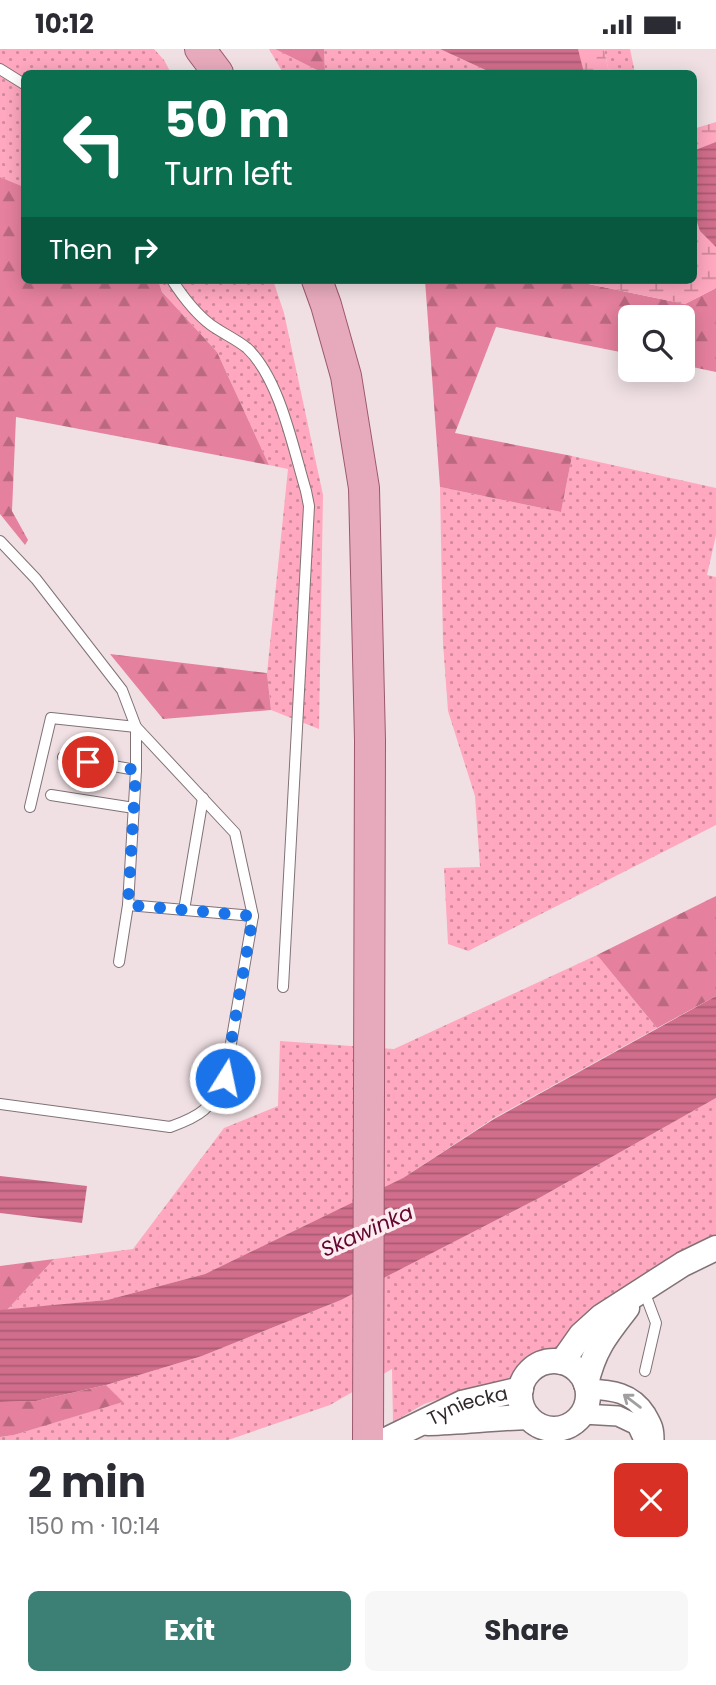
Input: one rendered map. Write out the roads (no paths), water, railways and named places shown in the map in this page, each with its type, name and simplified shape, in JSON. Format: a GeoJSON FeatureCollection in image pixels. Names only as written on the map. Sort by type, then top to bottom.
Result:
{"type":"FeatureCollection","features":[{"type":"Feature","properties":{"kind":"main road"},"geometry":{"type":"LineString","coordinates":[[200,49],[216,70]]}},
{"type":"Feature","properties":{"kind":"main road"},"geometry":{"type":"LineString","coordinates":[[318,284],[346,376],[363,488],[370,740],[368,1440]]}},
{"type":"Feature","properties":{"kind":"street"},"geometry":{"type":"LineString","coordinates":[[562,1362],[581,1335],[602,1316],[683,1264],[716,1248]]}},
{"type":"Feature","properties":{"kind":"street"},"geometry":{"type":"LineString","coordinates":[[555,1427],[587,1403],[590,1366],[599,1346],[641,1291]]}},
{"type":"Feature","properties":{"kind":"street"},"geometry":{"type":"LineString","coordinates":[[587,1387],[581,1374],[573,1366],[551,1361],[531,1370],[520,1389],[520,1399],[523,1408],[555,1427],[618,1416],[638,1425],[644,1440]]}},
{"type":"Feature","properties":{"kind":"street"},"geometry":{"type":"LineString","coordinates":[[587,1387],[622,1394],[640,1405],[654,1428],[654,1440]]}},
{"type":"Feature","properties":{"kind":"street","name":"Tyniecka"},"geometry":{"type":"LineString","coordinates":[[386,1440],[462,1403],[520,1389]]}},
{"type":"Feature","properties":{"kind":"street","name":"Tyniecka"},"geometry":{"type":"LineString","coordinates":[[417,1424],[457,1423],[491,1418],[555,1427]]}},
{"type":"Feature","properties":{"kind":"lane"},"geometry":{"type":"LineString","coordinates":[[0,69],[21,82]]}},
{"type":"Feature","properties":{"kind":"lane"},"geometry":{"type":"LineString","coordinates":[[175,284],[210,324],[248,349],[270,378],[284,416],[309,506],[282,987]]}},
{"type":"Feature","properties":{"kind":"lane"},"geometry":{"type":"LineString","coordinates":[[0,541],[36,579],[122,690],[136,727],[128,905],[119,962]]}},
{"type":"Feature","properties":{"kind":"lane"},"geometry":{"type":"LineString","coordinates":[[0,1104],[170,1127],[205,1110],[217,1095],[225,1078],[253,916],[235,833],[136,727],[51,718],[30,807]]}},
{"type":"Feature","properties":{"kind":"lane"},"geometry":{"type":"LineString","coordinates":[[63,757],[136,770]]}},
{"type":"Feature","properties":{"kind":"lane"},"geometry":{"type":"LineString","coordinates":[[51,795],[134,808]]}},
{"type":"Feature","properties":{"kind":"lane"},"geometry":{"type":"LineString","coordinates":[[184,910],[203,799]]}},
{"type":"Feature","properties":{"kind":"lane"},"geometry":{"type":"LineString","coordinates":[[128,905],[253,916]]}},
{"type":"Feature","properties":{"kind":"lane"},"geometry":{"type":"LineString","coordinates":[[641,1291],[656,1324],[645,1371]]}},
{"type":"Feature","properties":{"kind":"water"},"geometry":{"type":"Polygon","coordinates":[[[440,49],[578,49],[583,70],[541,70],[486,70],[440,49]]]}},
{"type":"Feature","properties":{"kind":"water"},"geometry":{"type":"Polygon","coordinates":[[[716,142],[716,247],[700,231],[697,222],[697,149],[716,142]]]}},
{"type":"Feature","properties":{"kind":"water","name":"Skawinka"},"geometry":{"type":"Polygon","coordinates":[[[716,996],[716,1098],[541,1197],[341,1300],[202,1356],[106,1385],[36,1401],[0,1402],[0,1310],[107,1300],[205,1274],[403,1178],[494,1119],[716,996]]]}},
{"type":"Feature","properties":{"kind":"water"},"geometry":{"type":"Polygon","coordinates":[[[0,1176],[87,1186],[82,1223],[0,1213],[0,1176]]]}}]}
